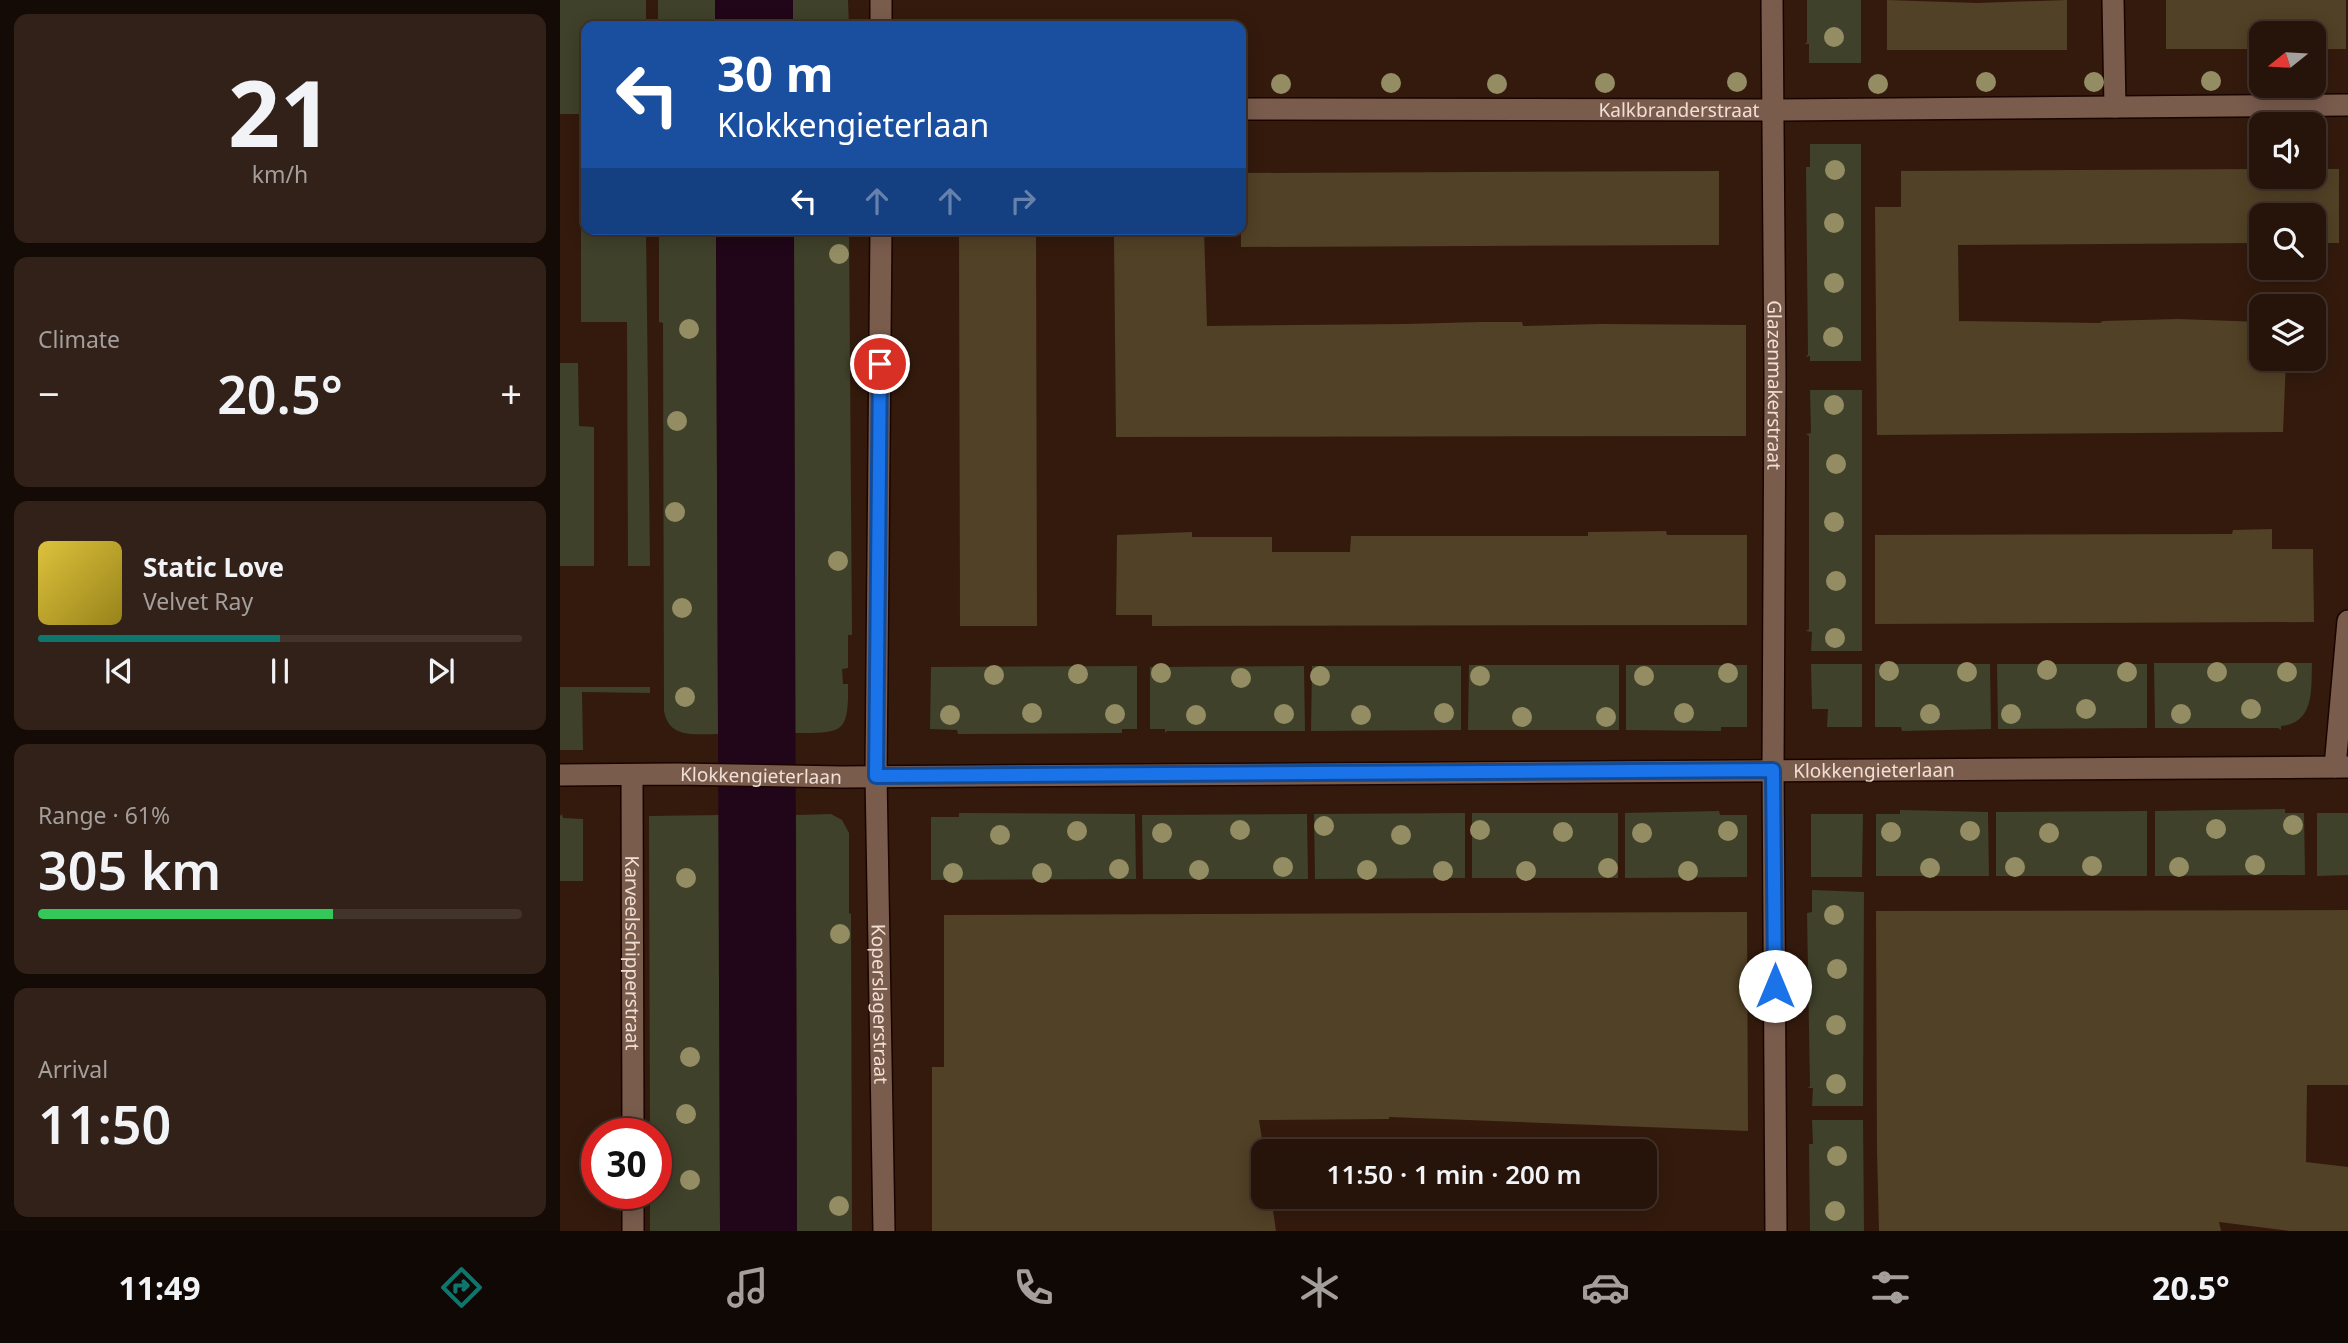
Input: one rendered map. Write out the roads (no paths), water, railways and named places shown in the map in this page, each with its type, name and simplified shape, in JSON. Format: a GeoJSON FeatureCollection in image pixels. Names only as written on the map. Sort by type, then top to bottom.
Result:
{"type":"FeatureCollection","features":[{"type":"Feature","properties":{"kind":"street"},"geometry":{"type":"LineString","coordinates":[[881,0],[881,21]]}},
{"type":"Feature","properties":{"kind":"street","name":"Glazenmakerstraat"},"geometry":{"type":"LineString","coordinates":[[1772,0],[1776,1231]]}},
{"type":"Feature","properties":{"kind":"street"},"geometry":{"type":"LineString","coordinates":[[2113,0],[2115,107]]}},
{"type":"Feature","properties":{"kind":"street","name":"Kalkbranderstraat"},"geometry":{"type":"LineString","coordinates":[[1246,109],[1771,110],[2348,105]]}},
{"type":"Feature","properties":{"kind":"street","name":"Koperslagerstraat"},"geometry":{"type":"LineString","coordinates":[[881,235],[876,776],[884,1231]]}},
{"type":"Feature","properties":{"kind":"street"},"geometry":{"type":"LineString","coordinates":[[2342,767],[2348,621]]}},
{"type":"Feature","properties":{"kind":"street","name":"Klokkengieterlaan"},"geometry":{"type":"LineString","coordinates":[[560,775],[841,777],[2342,767]]}},
{"type":"Feature","properties":{"kind":"street","name":"Karveelschipperstraat"},"geometry":{"type":"LineString","coordinates":[[632,775],[633,1118]]}},
{"type":"Feature","properties":{"kind":"street"},"geometry":{"type":"LineString","coordinates":[[633,1209],[633,1231]]}}]}
